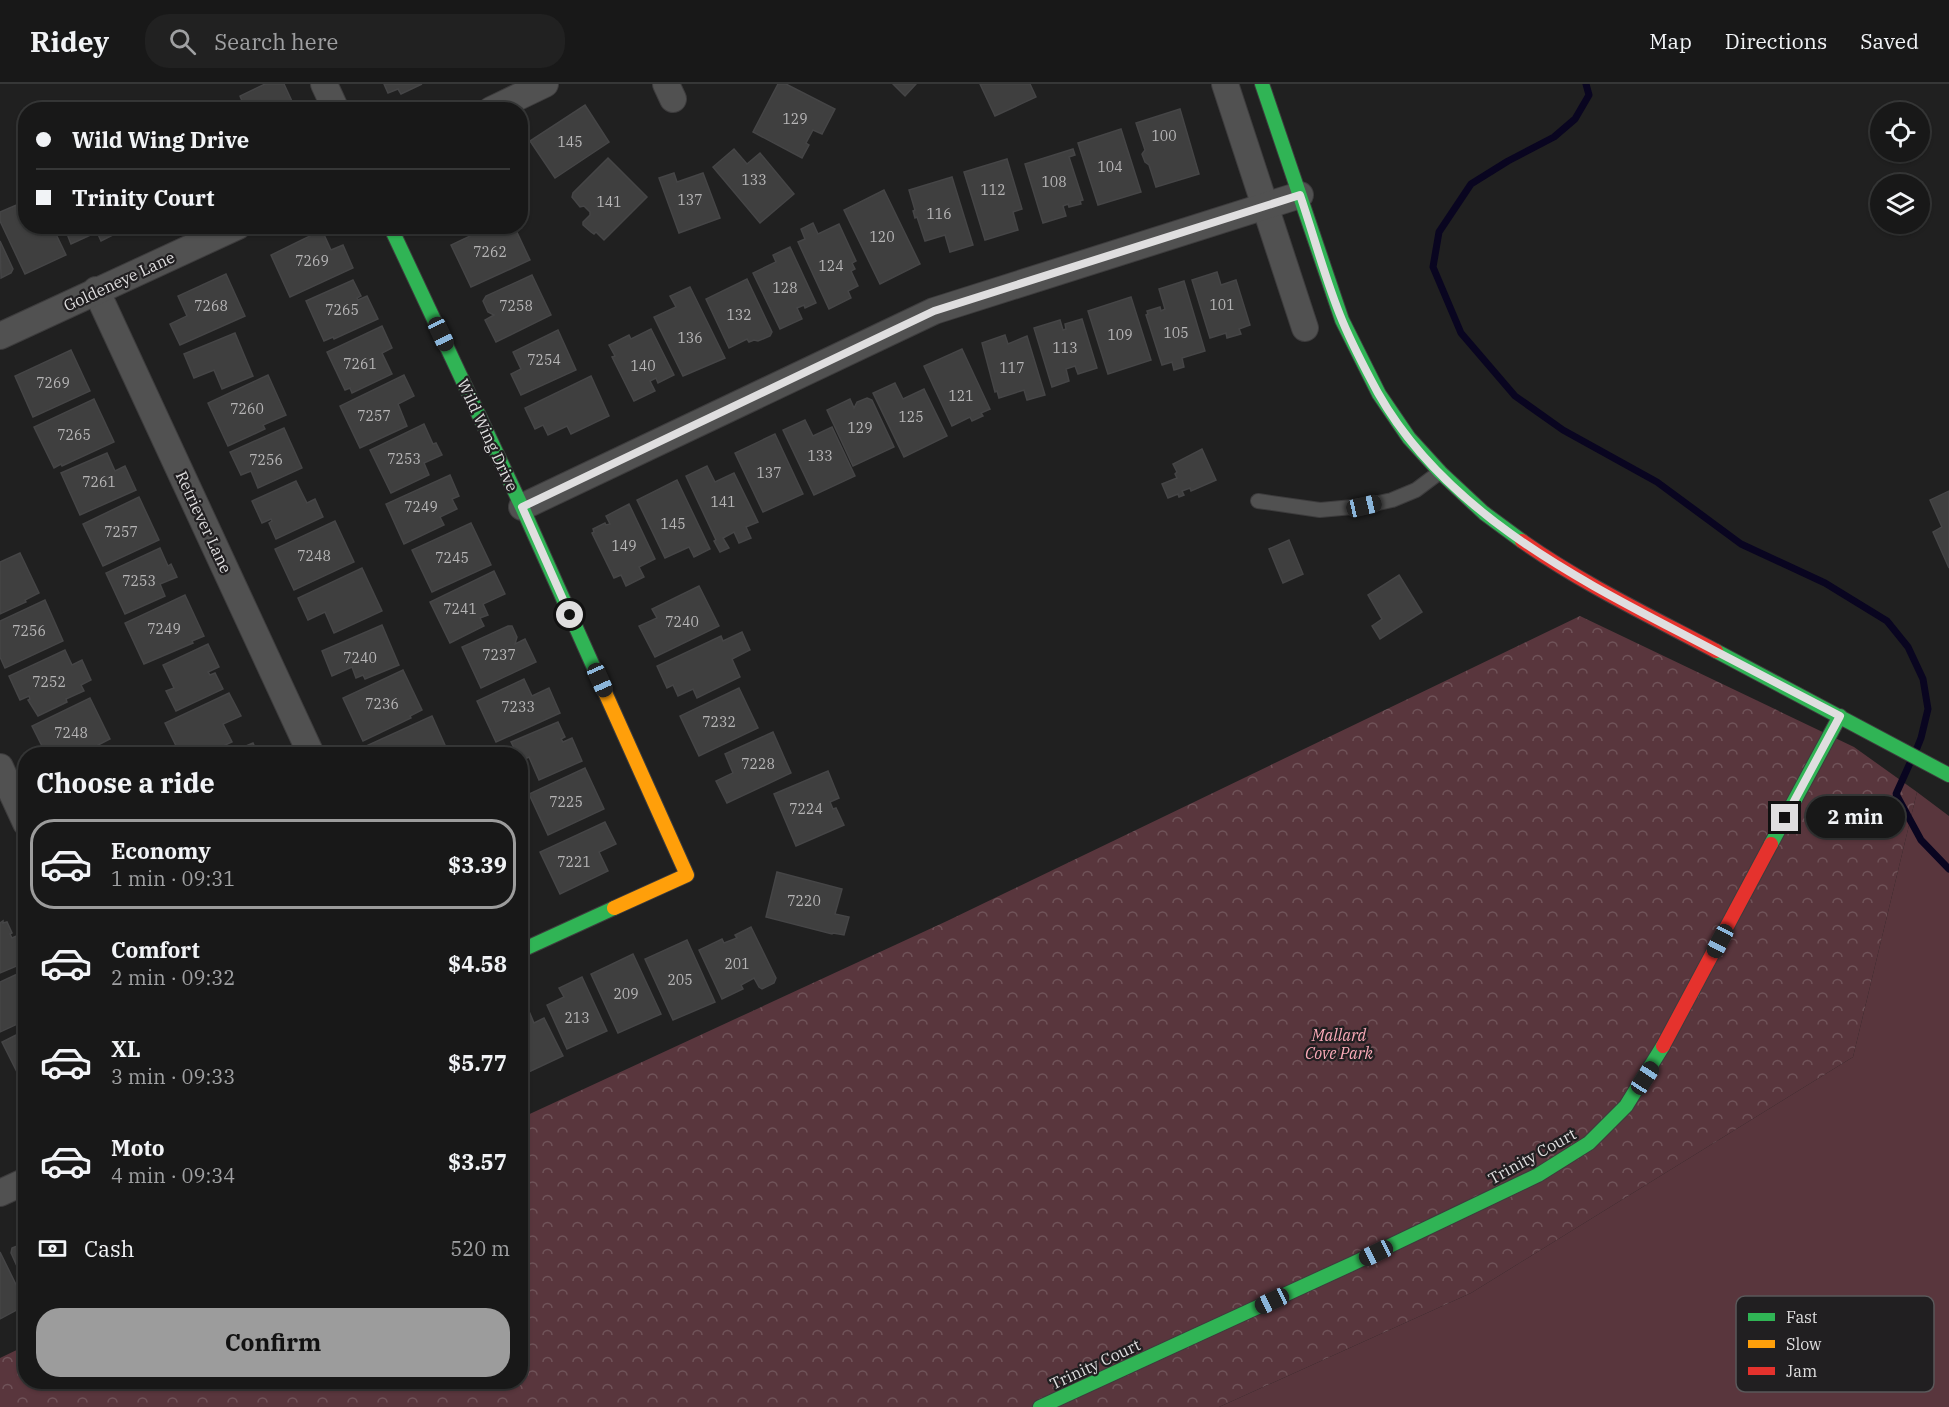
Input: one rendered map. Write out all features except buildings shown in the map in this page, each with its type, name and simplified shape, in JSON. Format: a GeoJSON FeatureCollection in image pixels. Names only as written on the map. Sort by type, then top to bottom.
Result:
{"type":"FeatureCollection","features":[{"type":"Feature","properties":{"kind":"street"},"geometry":{"type":"LineString","coordinates":[[324,84],[332,102]]}},
{"type":"Feature","properties":{"kind":"street"},"geometry":{"type":"LineString","coordinates":[[508,102],[545,84]]}},
{"type":"Feature","properties":{"kind":"street"},"geometry":{"type":"LineString","coordinates":[[1225,84],[1305,328]]}},
{"type":"Feature","properties":{"kind":"street"},"geometry":{"type":"LineString","coordinates":[[1262,84],[1342,320],[1379,393],[1409,438],[1440,472],[1484,513],[1548,560],[1615,598],[1944,772]]}},
{"type":"Feature","properties":{"kind":"street"},"geometry":{"type":"LineString","coordinates":[[522,507],[934,311],[1300,195]]}},
{"type":"Feature","properties":{"kind":"street","name":"Goldeneye Lane"},"geometry":{"type":"LineString","coordinates":[[0,336],[220,234]]}},
{"type":"Feature","properties":{"kind":"street","name":"Wild Wing Drive"},"geometry":{"type":"LineString","coordinates":[[394,234],[522,507],[687,875],[528,947]]}},
{"type":"Feature","properties":{"kind":"street","name":"Retriever Lane"},"geometry":{"type":"LineString","coordinates":[[96,290],[308,747]]}},
{"type":"Feature","properties":{"kind":"street","name":"Trinity Court"},"geometry":{"type":"LineString","coordinates":[[1041,1407],[1356,1262],[1538,1175],[1589,1143],[1626,1106],[1654,1063],[1840,716]]}},
{"type":"Feature","properties":{"kind":"street"},"geometry":{"type":"LineString","coordinates":[[0,767],[18,806]]}},
{"type":"Feature","properties":{"kind":"street"},"geometry":{"type":"LineString","coordinates":[[0,1193],[18,1185]]}},
{"type":"Feature","properties":{"kind":"lane"},"geometry":{"type":"LineString","coordinates":[[1258,501],[1320,510],[1364,506],[1392,500],[1416,490],[1440,472]]}},
{"type":"Feature","properties":{"kind":"green space","name":"Mallard Cove Park"},"geometry":{"type":"Polygon","coordinates":[[[1580,616],[1854,747],[1917,792],[1853,1057],[1471,1293],[1219,1407],[0,1407],[0,1358],[18,1349],[18,1389],[528,1389],[528,1115],[947,921],[1580,616]]]}},
{"type":"Feature","properties":{"kind":"green space"},"geometry":{"type":"Polygon","coordinates":[[[1917,792],[1949,816],[1949,1407],[1219,1407],[1471,1293],[1853,1057],[1917,792]]]}},
{"type":"Feature","properties":{"kind":"waterway"},"geometry":{"type":"LineString","coordinates":[[1586,84],[1589,95],[1575,119],[1554,137],[1471,184],[1439,232],[1433,267],[1461,333],[1515,396],[1563,430],[1657,482],[1741,544],[1825,583],[1887,621],[1908,647],[1923,679],[1928,709],[1917,748]]}},
{"type":"Feature","properties":{"kind":"waterway"},"geometry":{"type":"LineString","coordinates":[[1910,763],[1896,794],[1921,840],[1949,869]]}},
{"type":"Feature","properties":{"kind":"traffic: fast"},"geometry":{"type":"LineString","coordinates":[[1262,84],[1342,320],[1379,394],[1409,438],[1440,472],[1484,513],[1522,541]]}},
{"type":"Feature","properties":{"kind":"traffic: fast"},"geometry":{"type":"LineString","coordinates":[[394,234],[522,507],[599,679]]}},
{"type":"Feature","properties":{"kind":"traffic: fast"},"geometry":{"type":"LineString","coordinates":[[1716,651],[1949,775]]}},
{"type":"Feature","properties":{"kind":"traffic: fast"},"geometry":{"type":"LineString","coordinates":[[1771,844],[1840,716]]}},
{"type":"Feature","properties":{"kind":"traffic: fast"},"geometry":{"type":"LineString","coordinates":[[528,947],[614,908]]}},
{"type":"Feature","properties":{"kind":"traffic: fast"},"geometry":{"type":"LineString","coordinates":[[1040,1407],[1356,1262],[1538,1175],[1589,1143],[1626,1106],[1663,1046]]}},
{"type":"Feature","properties":{"kind":"traffic: slow"},"geometry":{"type":"LineString","coordinates":[[599,679],[687,875],[614,908]]}},
{"type":"Feature","properties":{"kind":"traffic: jam"},"geometry":{"type":"LineString","coordinates":[[1522,541],[1593,585],[1716,651]]}},
{"type":"Feature","properties":{"kind":"traffic: jam"},"geometry":{"type":"LineString","coordinates":[[1663,1046],[1771,844]]}},
{"type":"Feature","properties":{"kind":"route"},"geometry":{"type":"LineString","coordinates":[[570,615],[522,507],[934,311],[1300,195],[1342,320],[1379,393],[1409,438],[1440,472],[1484,513],[1548,560],[1615,598],[1840,716],[1785,818]]}}]}
